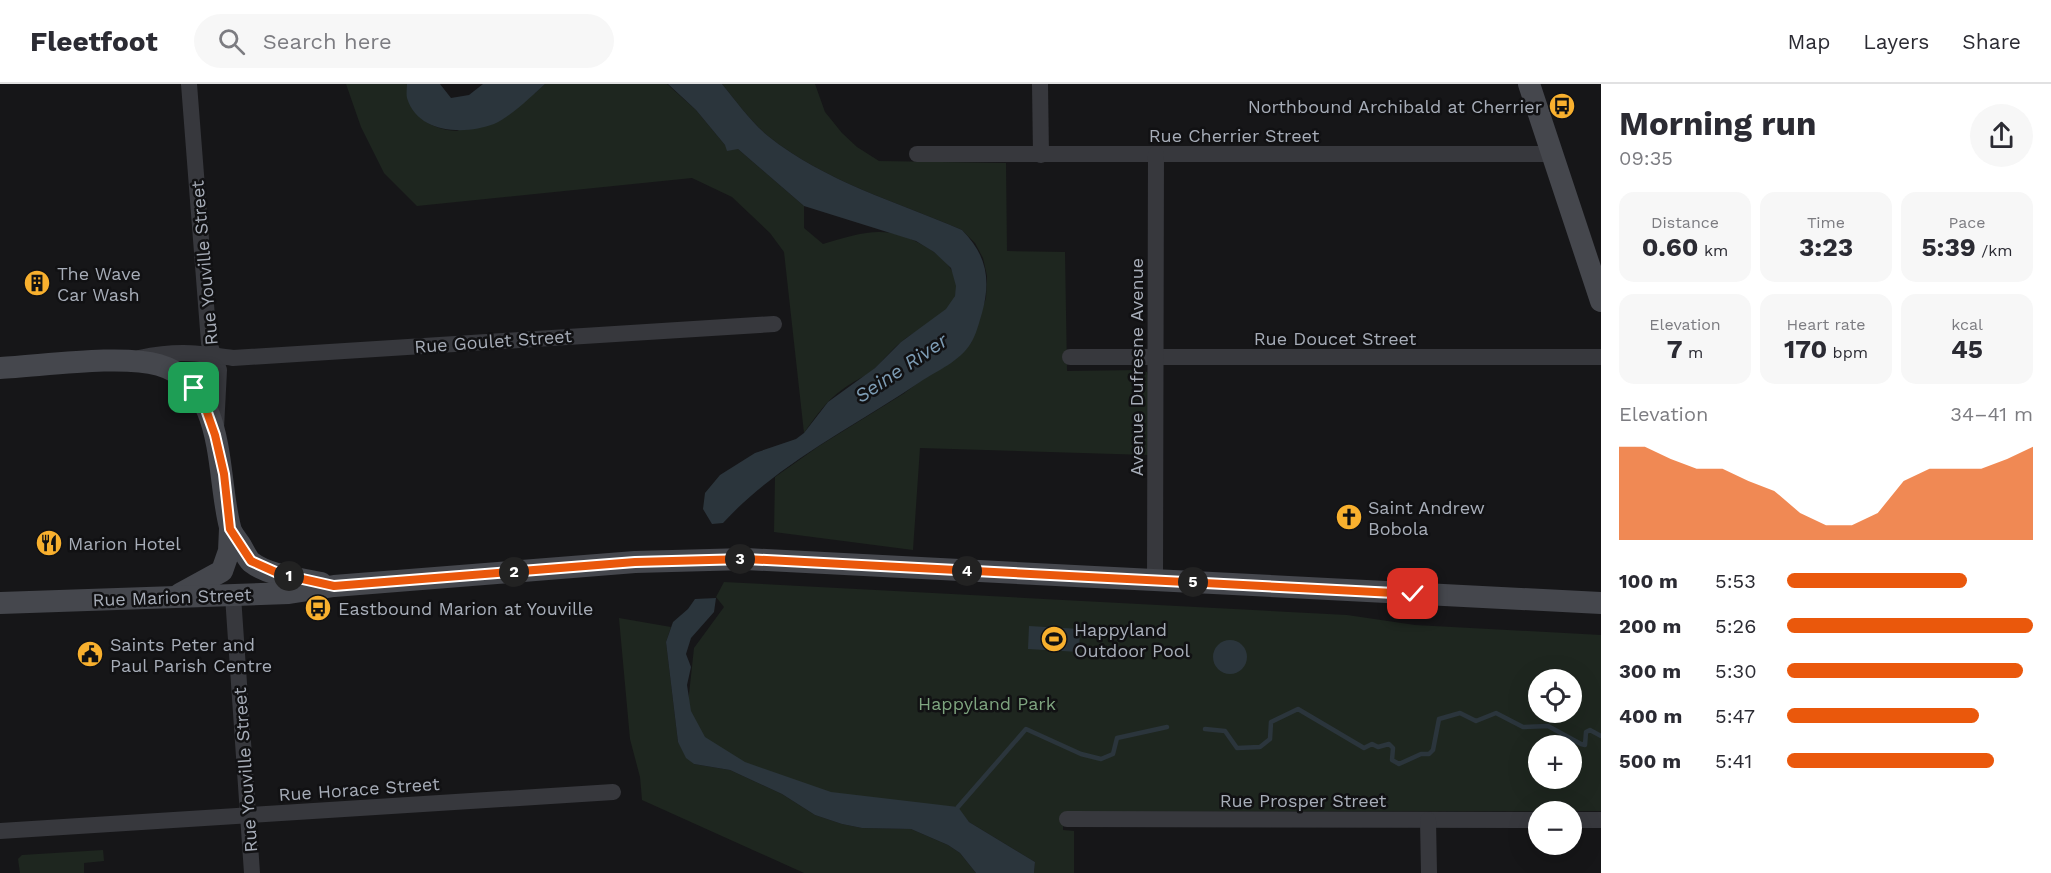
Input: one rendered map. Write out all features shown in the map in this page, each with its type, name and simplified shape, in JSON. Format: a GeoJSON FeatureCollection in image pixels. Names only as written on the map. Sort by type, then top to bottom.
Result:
{"type":"FeatureCollection","features":[{"type":"Feature","properties":{"kind":"main road"},"geometry":{"type":"LineString","coordinates":[[1529,84],[1601,301]]}},
{"type":"Feature","properties":{"kind":"main road"},"geometry":{"type":"LineString","coordinates":[[0,368],[129,360],[160,365],[181,375],[203,401],[215,435]]}},
{"type":"Feature","properties":{"kind":"main road","name":"Rue Youville Street"},"geometry":{"type":"LineString","coordinates":[[215,435],[224,474],[230,529],[251,561],[280,574],[334,586]]}},
{"type":"Feature","properties":{"kind":"main road"},"geometry":{"type":"LineString","coordinates":[[176,596],[222,571],[229,550],[230,529]]}},
{"type":"Feature","properties":{"kind":"main road","name":"Rue Marion Street"},"geometry":{"type":"LineString","coordinates":[[0,603],[289,593],[334,586],[635,562],[746,559],[1601,603]]}},
{"type":"Feature","properties":{"kind":"street","name":"Rue Youville Street"},"geometry":{"type":"LineString","coordinates":[[189,84],[208,331],[219,370],[215,435]]}},
{"type":"Feature","properties":{"kind":"street"},"geometry":{"type":"LineString","coordinates":[[1040,84],[1041,155]]}},
{"type":"Feature","properties":{"kind":"street","name":"Rue Cherrier Street"},"geometry":{"type":"LineString","coordinates":[[916,154],[1551,154]]}},
{"type":"Feature","properties":{"kind":"street","name":"Avenue Dufresne Avenue"},"geometry":{"type":"LineString","coordinates":[[1155,580],[1156,154]]}},
{"type":"Feature","properties":{"kind":"street","name":"Rue Goulet Street"},"geometry":{"type":"LineString","coordinates":[[129,360],[172,351],[233,358],[774,324]]}},
{"type":"Feature","properties":{"kind":"street","name":"Rue Doucet Street"},"geometry":{"type":"LineString","coordinates":[[1070,357],[1601,357]]}},
{"type":"Feature","properties":{"kind":"street","name":"Rue Youville Street"},"geometry":{"type":"LineString","coordinates":[[233,596],[252,873]]}},
{"type":"Feature","properties":{"kind":"street","name":"Rue Horace Street"},"geometry":{"type":"LineString","coordinates":[[0,831],[614,792]]}},
{"type":"Feature","properties":{"kind":"street","name":"Rue Prosper Street"},"geometry":{"type":"LineString","coordinates":[[1067,819],[1528,820]]}},
{"type":"Feature","properties":{"kind":"street"},"geometry":{"type":"LineString","coordinates":[[1428,820],[1429,873]]}},
{"type":"Feature","properties":{"kind":"street"},"geometry":{"type":"LineString","coordinates":[[1582,820],[1601,820]]}},
{"type":"Feature","properties":{"kind":"green space"},"geometry":{"type":"Polygon","coordinates":[[[346,84],[407,84],[412,104],[422,118],[437,127],[457,131],[535,93],[545,84],[667,84],[696,110],[725,145],[738,149],[804,206],[804,228],[823,244],[876,232],[900,235],[913,240],[934,252],[950,268],[956,281],[955,296],[946,311],[939,317],[896,346],[870,372],[832,398],[804,433],[784,252],[770,233],[732,197],[692,178],[417,206],[384,173],[361,127],[346,84]]]}},
{"type":"Feature","properties":{"kind":"green space"},"geometry":{"type":"Polygon","coordinates":[[[722,84],[815,84],[825,112],[842,133],[857,147],[879,161],[1006,163],[1007,251],[1065,252],[1067,371],[1141,370],[1147,372],[1149,379],[1148,455],[920,448],[913,550],[774,532],[775,477],[819,446],[903,394],[971,343],[986,298],[987,276],[983,258],[975,243],[962,230],[887,200],[813,166],[768,136],[722,84]]]}},
{"type":"Feature","properties":{"kind":"green space","name":"Happyland Park"},"geometry":{"type":"Polygon","coordinates":[[[724,582],[1347,615],[1415,625],[1601,635],[1601,811],[1582,811],[1582,801],[1528,801],[1528,811],[1063,812],[1063,830],[1074,831],[1074,873],[1034,873],[1035,862],[969,822],[959,811],[834,797],[728,759],[686,722],[694,648],[724,607],[716,597],[724,582]]]}},
{"type":"Feature","properties":{"kind":"green space"},"geometry":{"type":"Polygon","coordinates":[[[619,618],[671,627],[666,642],[678,742],[694,764],[730,770],[782,794],[815,815],[842,824],[862,828],[911,829],[948,845],[960,853],[976,873],[804,873],[642,800],[640,777],[630,739],[619,618]]]}},
{"type":"Feature","properties":{"kind":"green space"},"geometry":{"type":"Polygon","coordinates":[[[103,850],[104,861],[84,863],[84,873],[20,873],[18,859],[22,855],[103,850]]]}},
{"type":"Feature","properties":{"kind":"water"},"geometry":{"type":"Polygon","coordinates":[[[407,84],[440,84],[451,98],[469,95],[483,84],[545,84],[500,121],[482,128],[457,130],[444,129],[421,119],[407,98],[407,84]]]}},
{"type":"Feature","properties":{"kind":"water","name":"Seine River"},"geometry":{"type":"Polygon","coordinates":[[[668,84],[722,84],[768,136],[813,166],[887,200],[962,230],[977,249],[985,268],[985,301],[977,329],[966,350],[948,365],[792,464],[767,482],[723,523],[712,524],[703,509],[705,493],[720,475],[755,453],[796,439],[804,433],[828,402],[875,368],[901,342],[946,309],[955,296],[956,286],[951,268],[934,252],[916,241],[804,206],[738,149],[727,151],[725,145],[696,110],[668,84]]]}},
{"type":"Feature","properties":{"kind":"water"},"geometry":{"type":"Polygon","coordinates":[[[716,598],[714,612],[691,638],[686,654],[691,667],[687,685],[691,711],[705,737],[745,762],[831,792],[958,807],[969,822],[1035,862],[1034,873],[976,873],[960,853],[948,845],[911,829],[862,828],[842,824],[815,815],[782,794],[730,770],[694,764],[686,758],[678,742],[666,642],[673,622],[688,609],[695,599],[716,598]]]}},
{"type":"Feature","properties":{"kind":"water","name":"Happyland Outdoor Pool"},"geometry":{"type":"Polygon","coordinates":[[[1029,626],[1080,629],[1079,652],[1028,649],[1029,626]]]}},
{"type":"Feature","properties":{"kind":"water"},"geometry":{"type":"Polygon","coordinates":[[[1230,640],[1242,645],[1247,657],[1242,669],[1230,674],[1218,669],[1213,657],[1218,645],[1230,640]]]}},
{"type":"Feature","properties":{"kind":"waterway"},"geometry":{"type":"LineString","coordinates":[[1205,729],[1225,731],[1237,748],[1260,747],[1270,739],[1271,722],[1298,709],[1364,748],[1372,744],[1378,747],[1389,744],[1393,748],[1392,760],[1399,764],[1421,754],[1429,754],[1433,750],[1439,719],[1460,713],[1476,721],[1496,713],[1523,727],[1548,726],[1585,745],[1586,732],[1590,730],[1601,736]]}},
{"type":"Feature","properties":{"kind":"waterway"},"geometry":{"type":"LineString","coordinates":[[958,807],[1026,729],[1081,754],[1101,759],[1113,754],[1117,738],[1167,727]]}},
{"type":"Feature","properties":{"kind":"place","name":"Northbound Archibald at Cherrier"},"geometry":{"type":"Point","coordinates":[1562,106]}},
{"type":"Feature","properties":{"kind":"place","name":"The Wave Car Wash"},"geometry":{"type":"Point","coordinates":[37,283]}},
{"type":"Feature","properties":{"kind":"place","name":"Saint Andrew Bobola"},"geometry":{"type":"Point","coordinates":[1349,517]}},
{"type":"Feature","properties":{"kind":"place","name":"Marion Hotel"},"geometry":{"type":"Point","coordinates":[49,543]}},
{"type":"Feature","properties":{"kind":"place","name":"Eastbound Marion at Youville"},"geometry":{"type":"Point","coordinates":[318,608]}},
{"type":"Feature","properties":{"kind":"place","name":"Happyland Outdoor Pool"},"geometry":{"type":"Point","coordinates":[1054,639]}},
{"type":"Feature","properties":{"kind":"place","name":"Saints Peter and Paul Parish Centre"},"geometry":{"type":"Point","coordinates":[90,654]}},
{"type":"Feature","properties":{"kind":"route"},"geometry":{"type":"LineString","coordinates":[[194,388],[203,401],[215,435],[224,474],[230,529],[251,561],[280,574],[334,586],[635,562],[746,559],[1413,594]]}}]}
